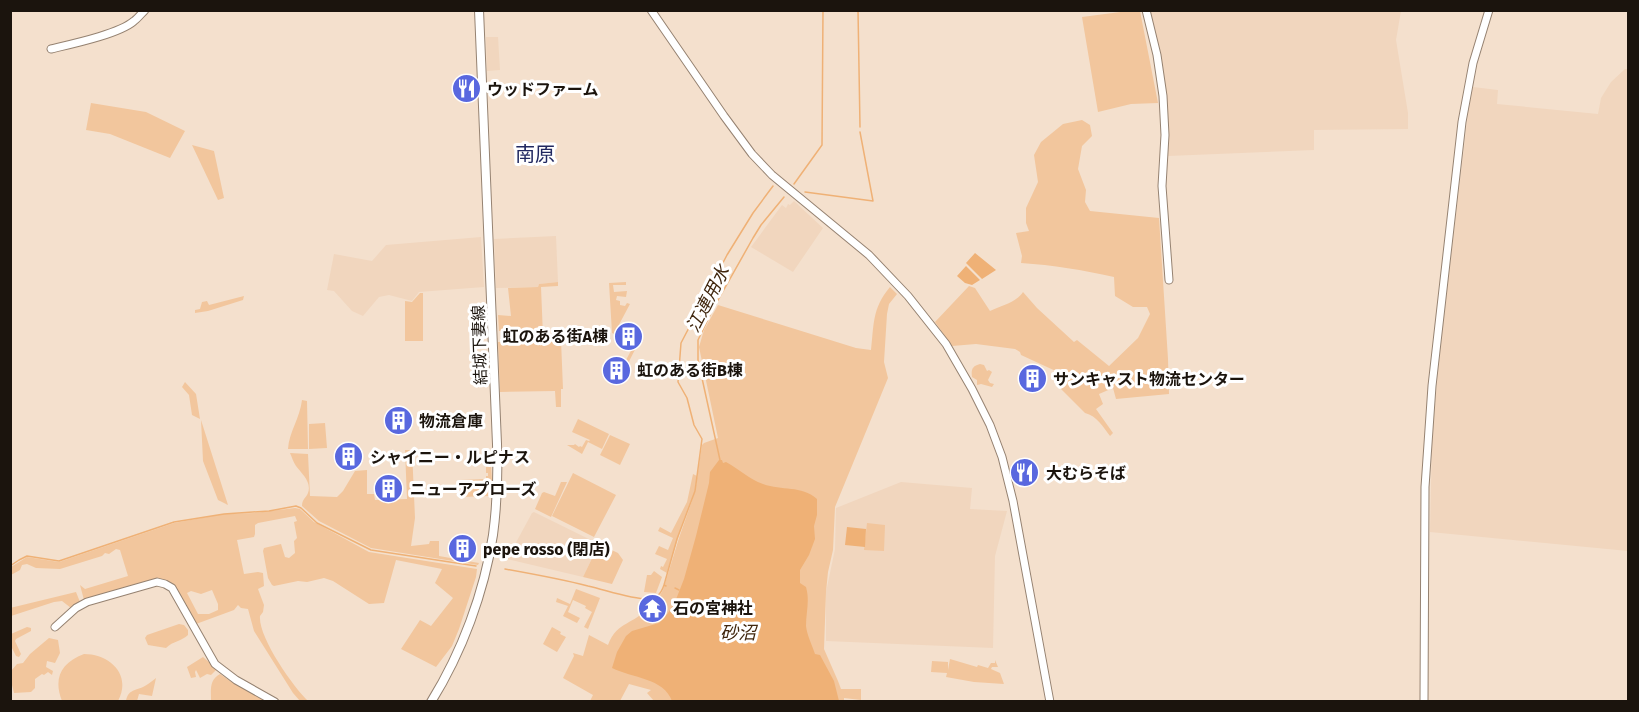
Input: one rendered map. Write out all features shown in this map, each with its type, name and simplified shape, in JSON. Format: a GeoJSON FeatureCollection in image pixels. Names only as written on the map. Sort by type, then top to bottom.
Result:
{"type":"FeatureCollection","features":[{"type":"Feature","properties":{"kind":"main road","name":"結城下妻線"},"geometry":{"type":"LineString","coordinates":[[431,702],[448,672],[475,608],[489,552],[495,508],[497,444],[479,10]]}},
{"type":"Feature","properties":{"kind":"street"},"geometry":{"type":"LineString","coordinates":[[51,49],[120,29],[133,22],[145,10]]}},
{"type":"Feature","properties":{"kind":"street"},"geometry":{"type":"LineString","coordinates":[[651,10],[752,154],[778,180],[869,255],[908,296],[946,344],[972,389],[990,425],[1002,457],[1014,505],[1050,702]]}},
{"type":"Feature","properties":{"kind":"street"},"geometry":{"type":"LineString","coordinates":[[1146,10],[1157,55],[1163,96],[1165,135],[1162,186],[1169,280]]}},
{"type":"Feature","properties":{"kind":"street"},"geometry":{"type":"LineString","coordinates":[[1424,702],[1425,487],[1432,386],[1462,122],[1473,63],[1489,10]]}},
{"type":"Feature","properties":{"kind":"street"},"geometry":{"type":"LineString","coordinates":[[55,627],[76,608],[87,602],[157,582],[165,584],[172,588],[215,664],[236,680],[275,702]]}},
{"type":"Feature","properties":{"kind":"shaded area"},"geometry":{"type":"Polygon","coordinates":[[[1140,11],[1158,103],[1131,104],[1098,112],[1082,17],[1140,11]]]}},
{"type":"Feature","properties":{"kind":"shaded area"},"geometry":{"type":"Polygon","coordinates":[[[1150,11],[1401,11],[1396,40],[1408,113],[1408,129],[1314,130],[1314,150],[1168,156],[1167,94],[1150,11]]]}},
{"type":"Feature","properties":{"kind":"shaded area"},"geometry":{"type":"Polygon","coordinates":[[[486,37],[498,37],[500,70],[487,71],[486,37]]]}},
{"type":"Feature","properties":{"kind":"shaded area"},"geometry":{"type":"Polygon","coordinates":[[[1625,69],[1628,69],[1628,551],[1430,532],[1432,439],[1440,349],[1473,87],[1498,90],[1497,104],[1598,114],[1601,98],[1611,82],[1625,69]]]}},
{"type":"Feature","properties":{"kind":"shaded area"},"geometry":{"type":"Polygon","coordinates":[[[91,103],[146,112],[185,131],[170,158],[110,134],[86,130],[91,103]]]}},
{"type":"Feature","properties":{"kind":"shaded area"},"geometry":{"type":"Polygon","coordinates":[[[1082,120],[1090,125],[1092,136],[1082,146],[1078,169],[1086,190],[1085,202],[1090,211],[1159,218],[1169,394],[1116,399],[1113,388],[1099,394],[1103,404],[1096,409],[1113,433],[1110,436],[1096,419],[1085,413],[1055,383],[1060,373],[1021,355],[1015,349],[976,344],[952,346],[935,322],[969,286],[975,288],[990,311],[1013,301],[1023,292],[1074,342],[1077,340],[1109,366],[1138,338],[1150,314],[1147,307],[1133,307],[1115,296],[1114,277],[1068,268],[1021,263],[1022,256],[1016,233],[1029,231],[1026,223],[1026,208],[1038,182],[1034,155],[1041,142],[1063,124],[1082,120]]]}},
{"type":"Feature","properties":{"kind":"shaded area"},"geometry":{"type":"Polygon","coordinates":[[[192,145],[214,151],[224,198],[218,200],[192,145]]]}},
{"type":"Feature","properties":{"kind":"shaded area"},"geometry":{"type":"Polygon","coordinates":[[[794,201],[823,228],[793,272],[751,247],[782,205],[786,208],[794,201]]]}},
{"type":"Feature","properties":{"kind":"shaded area"},"geometry":{"type":"Polygon","coordinates":[[[556,236],[558,282],[539,284],[538,287],[496,288],[494,239],[556,236]]]}},
{"type":"Feature","properties":{"kind":"shaded area"},"geometry":{"type":"Polygon","coordinates":[[[481,237],[484,287],[419,292],[412,301],[389,295],[379,297],[363,316],[352,311],[334,291],[327,290],[334,254],[372,261],[386,245],[481,237]]]}},
{"type":"Feature","properties":{"kind":"shaded area"},"geometry":{"type":"Polygon","coordinates":[[[558,282],[558,286],[541,287],[543,336],[519,337],[518,331],[499,331],[498,315],[511,316],[508,288],[538,287],[539,284],[558,282]]]}},
{"type":"Feature","properties":{"kind":"shaded area"},"geometry":{"type":"Polygon","coordinates":[[[626,282],[626,285],[613,285],[614,292],[627,291],[626,297],[617,296],[616,300],[620,301],[620,305],[630,304],[614,334],[612,333],[609,283],[626,282]]]}},
{"type":"Feature","properties":{"kind":"shaded area"},"geometry":{"type":"Polygon","coordinates":[[[890,287],[897,294],[889,304],[887,314],[884,362],[888,378],[835,507],[833,550],[826,592],[824,649],[841,689],[861,689],[861,700],[844,698],[844,701],[654,701],[647,693],[651,690],[629,684],[620,701],[590,701],[593,695],[563,678],[574,656],[573,653],[583,656],[589,635],[608,645],[616,631],[643,613],[651,599],[660,595],[694,495],[684,519],[667,573],[660,569],[667,559],[655,554],[659,546],[668,550],[673,538],[658,531],[660,527],[671,533],[687,502],[693,474],[697,476],[695,492],[702,445],[718,438],[699,347],[704,330],[718,305],[856,348],[871,350],[877,310],[890,287]]]}},
{"type":"Feature","properties":{"kind":"shaded area"},"geometry":{"type":"Polygon","coordinates":[[[420,293],[423,293],[423,341],[405,341],[405,301],[412,302],[420,293]]]}},
{"type":"Feature","properties":{"kind":"shaded area"},"geometry":{"type":"Polygon","coordinates":[[[244,296],[243,300],[195,313],[195,310],[200,309],[202,302],[207,301],[209,305],[244,296]]]}},
{"type":"Feature","properties":{"kind":"shaded area"},"geometry":{"type":"Polygon","coordinates":[[[624,328],[642,336],[620,379],[608,373],[617,377],[634,345],[619,337],[624,328]]]}},
{"type":"Feature","properties":{"kind":"shaded area"},"geometry":{"type":"Polygon","coordinates":[[[561,340],[563,389],[561,389],[561,407],[556,407],[555,391],[500,392],[498,342],[561,340]]]}},
{"type":"Feature","properties":{"kind":"shaded area"},"geometry":{"type":"Polygon","coordinates":[[[980,364],[984,365],[987,371],[992,372],[988,380],[994,384],[992,387],[977,385],[977,380],[972,377],[973,369],[980,364]]]}},
{"type":"Feature","properties":{"kind":"shaded area"},"geometry":{"type":"Polygon","coordinates":[[[185,382],[196,394],[200,419],[192,415],[189,395],[182,387],[185,382]]]}},
{"type":"Feature","properties":{"kind":"shaded area"},"geometry":{"type":"Polygon","coordinates":[[[302,400],[307,401],[308,449],[288,449],[290,437],[302,400]]]}},
{"type":"Feature","properties":{"kind":"shaded area"},"geometry":{"type":"Polygon","coordinates":[[[578,419],[609,434],[602,449],[588,442],[582,454],[567,445],[575,444],[582,447],[586,440],[590,440],[572,432],[578,419]]]}},
{"type":"Feature","properties":{"kind":"shaded area"},"geometry":{"type":"Polygon","coordinates":[[[201,420],[228,505],[218,500],[203,461],[201,420]]]}},
{"type":"Feature","properties":{"kind":"shaded area"},"geometry":{"type":"Polygon","coordinates":[[[325,423],[327,448],[309,449],[309,424],[325,423]]]}},
{"type":"Feature","properties":{"kind":"shaded area"},"geometry":{"type":"Polygon","coordinates":[[[610,435],[630,444],[620,465],[600,455],[610,435]]]}},
{"type":"Feature","properties":{"kind":"shaded area"},"geometry":{"type":"Polygon","coordinates":[[[405,450],[412,450],[415,518],[411,546],[439,541],[439,556],[479,563],[478,565],[371,548],[319,521],[302,506],[309,485],[290,453],[308,454],[310,496],[337,497],[355,471],[367,470],[367,494],[374,494],[375,500],[407,499],[405,450]]]}},
{"type":"Feature","properties":{"kind":"shaded area"},"geometry":{"type":"Polygon","coordinates":[[[486,465],[491,465],[490,496],[461,497],[461,480],[486,479],[488,473],[486,473],[486,465]]]}},
{"type":"Feature","properties":{"kind":"shaded area"},"geometry":{"type":"Polygon","coordinates":[[[573,473],[616,495],[594,537],[552,516],[573,473]]]}},
{"type":"Feature","properties":{"kind":"shaded area"},"geometry":{"type":"Polygon","coordinates":[[[561,482],[567,482],[551,517],[535,509],[542,493],[555,496],[561,482]]]}},
{"type":"Feature","properties":{"kind":"shaded area"},"geometry":{"type":"Polygon","coordinates":[[[901,482],[972,488],[970,509],[1007,511],[995,556],[993,648],[826,641],[826,592],[835,549],[836,508],[901,482]]]}},
{"type":"Feature","properties":{"kind":"shaded area"},"geometry":{"type":"Polygon","coordinates":[[[300,509],[314,522],[369,552],[477,569],[452,646],[436,667],[401,649],[420,620],[431,626],[453,598],[435,583],[442,569],[396,560],[384,603],[369,604],[333,581],[324,578],[272,585],[268,578],[264,548],[281,544],[285,557],[289,558],[295,553],[294,541],[297,538],[294,522],[297,521],[295,516],[258,523],[255,525],[254,537],[237,540],[244,574],[263,573],[264,586],[258,589],[264,605],[260,616],[270,648],[286,674],[309,702],[300,701],[293,693],[254,631],[248,609],[238,605],[234,610],[196,624],[176,588],[158,579],[84,600],[80,585],[85,589],[128,576],[120,550],[116,549],[109,554],[105,553],[102,556],[60,569],[22,565],[20,570],[11,575],[11,567],[27,557],[59,562],[174,523],[224,514],[300,509]],[[212,590],[201,594],[191,591],[187,593],[198,614],[209,614],[218,610],[212,590]]]}},
{"type":"Feature","properties":{"kind":"shaded area"},"geometry":{"type":"Polygon","coordinates":[[[534,512],[599,544],[583,577],[507,559],[534,512]]]}},
{"type":"Feature","properties":{"kind":"shaded area"},"geometry":{"type":"Polygon","coordinates":[[[867,523],[885,525],[884,551],[864,550],[867,523]]]}},
{"type":"Feature","properties":{"kind":"shaded area"},"geometry":{"type":"Polygon","coordinates":[[[599,544],[618,553],[623,560],[612,584],[583,577],[599,544]]]}},
{"type":"Feature","properties":{"kind":"shaded area"},"geometry":{"type":"Polygon","coordinates":[[[654,571],[662,577],[656,593],[644,592],[647,575],[651,575],[654,571]]]}},
{"type":"Feature","properties":{"kind":"shaded area"},"geometry":{"type":"Polygon","coordinates":[[[576,589],[600,598],[588,629],[584,627],[592,612],[585,608],[586,606],[573,600],[568,612],[580,618],[577,623],[563,616],[568,606],[556,602],[557,598],[570,604],[576,589]]]}},
{"type":"Feature","properties":{"kind":"shaded area"},"geometry":{"type":"Polygon","coordinates":[[[76,592],[80,602],[71,608],[62,601],[54,602],[11,616],[10,608],[76,592]]]}},
{"type":"Feature","properties":{"kind":"shaded area"},"geometry":{"type":"Polygon","coordinates":[[[179,624],[184,625],[188,630],[186,637],[166,648],[148,645],[145,638],[147,635],[179,624]]]}},
{"type":"Feature","properties":{"kind":"shaded area"},"geometry":{"type":"Polygon","coordinates":[[[27,627],[31,628],[31,631],[15,641],[21,654],[19,657],[16,656],[11,646],[11,634],[27,627]]]}},
{"type":"Feature","properties":{"kind":"shaded area"},"geometry":{"type":"Polygon","coordinates":[[[552,627],[566,637],[557,652],[543,644],[552,627]]]}},
{"type":"Feature","properties":{"kind":"shaded area"},"geometry":{"type":"Polygon","coordinates":[[[49,638],[58,640],[60,653],[55,663],[47,661],[46,667],[53,671],[52,675],[48,672],[35,679],[35,688],[31,692],[14,693],[11,671],[17,664],[23,663],[49,638]]]}},
{"type":"Feature","properties":{"kind":"shaded area"},"geometry":{"type":"Polygon","coordinates":[[[84,654],[102,658],[116,668],[122,683],[122,692],[118,701],[62,701],[58,685],[61,672],[70,662],[84,654]]]}},
{"type":"Feature","properties":{"kind":"shaded area"},"geometry":{"type":"Polygon","coordinates":[[[203,657],[217,669],[211,675],[207,674],[200,678],[196,670],[196,677],[191,678],[187,667],[203,657]]]}},
{"type":"Feature","properties":{"kind":"shaded area"},"geometry":{"type":"Polygon","coordinates":[[[950,659],[988,668],[991,663],[995,663],[995,660],[998,667],[991,669],[1000,673],[1004,684],[974,682],[946,677],[947,673],[931,672],[932,661],[948,662],[948,670],[950,659]]]}},
{"type":"Feature","properties":{"kind":"shaded area"},"geometry":{"type":"Polygon","coordinates":[[[220,674],[264,701],[211,701],[212,682],[220,674]]]}},
{"type":"Feature","properties":{"kind":"shaded area"},"geometry":{"type":"Polygon","coordinates":[[[156,678],[152,696],[139,694],[137,701],[126,701],[130,693],[156,678]]]}},
{"type":"Feature","properties":{"kind":"water"},"geometry":{"type":"Polygon","coordinates":[[[975,253],[996,270],[982,279],[966,263],[975,253]]]}},
{"type":"Feature","properties":{"kind":"water"},"geometry":{"type":"Polygon","coordinates":[[[966,266],[980,280],[972,285],[965,283],[957,276],[966,266]]]}},
{"type":"Feature","properties":{"kind":"water","name":"砂沼"},"geometry":{"type":"Polygon","coordinates":[[[719,460],[763,484],[798,490],[817,499],[815,539],[800,570],[800,583],[806,587],[807,592],[808,636],[815,654],[820,655],[834,681],[839,701],[672,701],[668,693],[655,683],[612,668],[617,652],[626,636],[632,631],[659,623],[675,602],[696,536],[710,472],[719,460]]]}},
{"type":"Feature","properties":{"kind":"water"},"geometry":{"type":"Polygon","coordinates":[[[847,527],[866,529],[865,547],[845,545],[847,527]]]}},
{"type":"Feature","properties":{"kind":"waterway","name":"江連用水"},"geometry":{"type":"LineString","coordinates":[[794,184],[822,145],[823,10]]}},
{"type":"Feature","properties":{"kind":"waterway"},"geometry":{"type":"LineString","coordinates":[[858,10],[860,127]]}},
{"type":"Feature","properties":{"kind":"waterway"},"geometry":{"type":"LineString","coordinates":[[805,192],[873,201],[860,132]]}},
{"type":"Feature","properties":{"kind":"waterway"},"geometry":{"type":"LineString","coordinates":[[664,585],[677,539],[695,491],[702,439],[694,425],[687,398],[678,382],[681,343],[727,255],[773,186]]}},
{"type":"Feature","properties":{"kind":"waterway","name":"江連用水"},"geometry":{"type":"LineString","coordinates":[[720,460],[698,360],[698,340],[753,238],[784,197]]}},
{"type":"Feature","properties":{"kind":"waterway"},"geometry":{"type":"LineString","coordinates":[[10,566],[27,556],[59,561],[174,522],[296,506],[317,523],[371,550],[476,566]]}},
{"type":"Feature","properties":{"kind":"waterway"},"geometry":{"type":"LineString","coordinates":[[505,569],[568,581],[641,599],[656,597],[664,585],[666,586]]}},
{"type":"Feature","properties":{"kind":"waterway"},"geometry":{"type":"LineString","coordinates":[[675,588],[679,590]]}},
{"type":"Feature","properties":{"kind":"place","name":"ウッドファーム"},"geometry":{"type":"Point","coordinates":[466,89]}},
{"type":"Feature","properties":{"kind":"place","name":"虹のある街A棟"},"geometry":{"type":"Point","coordinates":[629,336]}},
{"type":"Feature","properties":{"kind":"place","name":"虹のある街B棟"},"geometry":{"type":"Point","coordinates":[616,370]}},
{"type":"Feature","properties":{"kind":"place","name":"サンキャスト物流センター"},"geometry":{"type":"Point","coordinates":[1032,379]}},
{"type":"Feature","properties":{"kind":"place","name":"物流倉庫"},"geometry":{"type":"Point","coordinates":[398,421]}},
{"type":"Feature","properties":{"kind":"place","name":"シャイニー・ルピナス"},"geometry":{"type":"Point","coordinates":[349,457]}},
{"type":"Feature","properties":{"kind":"place","name":"大むらそば"},"geometry":{"type":"Point","coordinates":[1025,473]}},
{"type":"Feature","properties":{"kind":"place","name":"ニューアプローズ"},"geometry":{"type":"Point","coordinates":[389,489]}},
{"type":"Feature","properties":{"kind":"place","name":"pepe rosso (閉店)"},"geometry":{"type":"Point","coordinates":[462,549]}},
{"type":"Feature","properties":{"kind":"place","name":"石の宮神社"},"geometry":{"type":"Point","coordinates":[652,608]}},
{"type":"Feature","properties":{"kind":"district","name":"南原"},"geometry":{"type":"Point","coordinates":[535,154]}}]}
